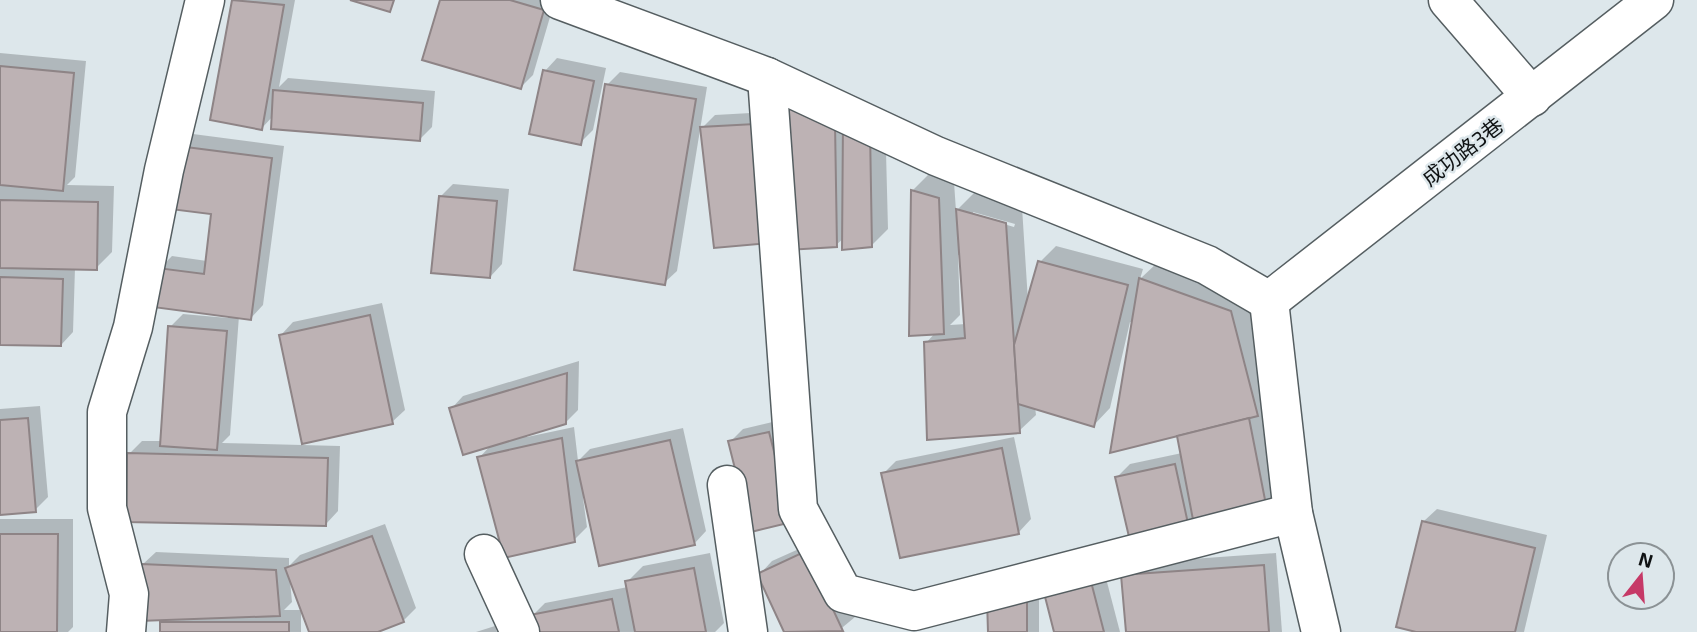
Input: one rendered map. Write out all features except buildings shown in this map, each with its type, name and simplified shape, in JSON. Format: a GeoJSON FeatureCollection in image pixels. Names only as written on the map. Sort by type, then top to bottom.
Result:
{"type":"FeatureCollection","features":[{"type":"Feature","properties":{"kind":"street"},"geometry":{"type":"LineString","coordinates":[[126,632],[129,594],[107,508],[107,412],[133,327],[164,170],[205,0]]}},
{"type":"Feature","properties":{"kind":"street"},"geometry":{"type":"LineString","coordinates":[[560,0],[767,77],[936,156],[1207,265],[1269,301],[1293,513],[1321,632]]}},
{"type":"Feature","properties":{"kind":"street"},"geometry":{"type":"LineString","coordinates":[[1448,0],[1532,97]]}},
{"type":"Feature","properties":{"kind":"street","name":"成功路3巷"},"geometry":{"type":"LineString","coordinates":[[1269,301],[1654,0]]}},
{"type":"Feature","properties":{"kind":"street"},"geometry":{"type":"LineString","coordinates":[[767,77],[798,509],[842,593],[914,611],[1293,513]]}},
{"type":"Feature","properties":{"kind":"street"},"geometry":{"type":"LineString","coordinates":[[727,485],[748,632]]}},
{"type":"Feature","properties":{"kind":"street"},"geometry":{"type":"LineString","coordinates":[[484,554],[520,632]]}}]}
